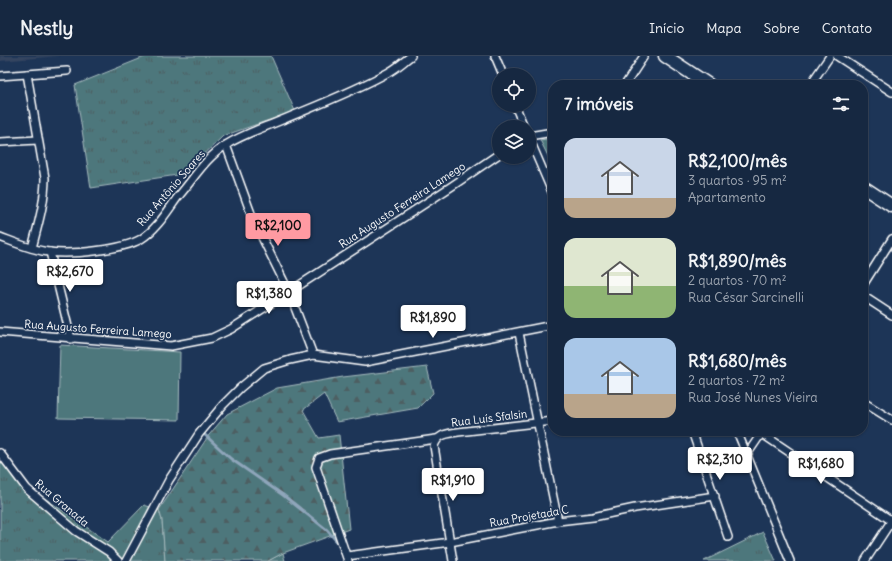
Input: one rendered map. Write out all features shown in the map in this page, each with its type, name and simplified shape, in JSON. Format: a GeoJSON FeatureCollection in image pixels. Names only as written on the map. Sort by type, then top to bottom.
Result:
{"type":"FeatureCollection","features":[{"type":"Feature","properties":{"kind":"main road"},"geometry":{"type":"LineString","coordinates":[[665,56],[701,80]]}},
{"type":"Feature","properties":{"kind":"main road"},"geometry":{"type":"LineString","coordinates":[[868,190],[892,206]]}},
{"type":"Feature","properties":{"kind":"street","name":"Rua Antônio Soares"},"geometry":{"type":"LineString","coordinates":[[0,237],[32,248],[50,252],[100,250],[120,247],[142,239],[158,222],[197,172],[226,145],[355,89],[391,71],[411,56]]}},
{"type":"Feature","properties":{"kind":"street"},"geometry":{"type":"LineString","coordinates":[[495,56],[500,68]]}},
{"type":"Feature","properties":{"kind":"street"},"geometry":{"type":"LineString","coordinates":[[629,80],[644,56]]}},
{"type":"Feature","properties":{"kind":"street"},"geometry":{"type":"LineString","coordinates":[[813,80],[830,56]]}},
{"type":"Feature","properties":{"kind":"street"},"geometry":{"type":"LineString","coordinates":[[837,56],[892,92]]}},
{"type":"Feature","properties":{"kind":"street"},"geometry":{"type":"LineString","coordinates":[[0,76],[67,71]]}},
{"type":"Feature","properties":{"kind":"street"},"geometry":{"type":"LineString","coordinates":[[27,74],[45,178],[43,207],[32,248]]}},
{"type":"Feature","properties":{"kind":"street"},"geometry":{"type":"LineString","coordinates":[[536,136],[548,133]]}},
{"type":"Feature","properties":{"kind":"street"},"geometry":{"type":"LineString","coordinates":[[0,142],[38,140]]}},
{"type":"Feature","properties":{"kind":"street"},"geometry":{"type":"LineString","coordinates":[[226,145],[253,218],[289,292],[313,355]]}},
{"type":"Feature","properties":{"kind":"street"},"geometry":{"type":"LineString","coordinates":[[536,154],[548,182]]}},
{"type":"Feature","properties":{"kind":"street","name":"Rua Augusto Ferreira Lamego"},"geometry":{"type":"LineString","coordinates":[[0,332],[170,346],[212,338],[230,329],[289,292],[492,159]]}},
{"type":"Feature","properties":{"kind":"street"},"geometry":{"type":"LineString","coordinates":[[868,277],[892,240]]}},
{"type":"Feature","properties":{"kind":"street"},"geometry":{"type":"LineString","coordinates":[[50,252],[71,339]]}},
{"type":"Feature","properties":{"kind":"street"},"geometry":{"type":"LineString","coordinates":[[868,299],[892,315]]}},
{"type":"Feature","properties":{"kind":"street"},"geometry":{"type":"LineString","coordinates":[[126,561],[169,480],[199,434],[223,405],[240,388],[264,368],[313,355],[365,362],[548,326]]}},
{"type":"Feature","properties":{"kind":"street"},"geometry":{"type":"LineString","coordinates":[[519,333],[539,423],[558,521]]}},
{"type":"Feature","properties":{"kind":"street"},"geometry":{"type":"LineString","coordinates":[[868,405],[892,420]]}},
{"type":"Feature","properties":{"kind":"street","name":"Rua Luís Sfalsin"},"geometry":{"type":"LineString","coordinates":[[347,558],[316,467],[319,458],[330,454],[435,443],[443,435],[458,432],[548,422]]}},
{"type":"Feature","properties":{"kind":"street"},"geometry":{"type":"LineString","coordinates":[[694,436],[728,537]]}},
{"type":"Feature","properties":{"kind":"street"},"geometry":{"type":"LineString","coordinates":[[739,436],[790,561]]}},
{"type":"Feature","properties":{"kind":"street"},"geometry":{"type":"LineString","coordinates":[[746,456],[759,436]]}},
{"type":"Feature","properties":{"kind":"street"},"geometry":{"type":"LineString","coordinates":[[768,436],[892,521],[865,561]]}},
{"type":"Feature","properties":{"kind":"street"},"geometry":{"type":"LineString","coordinates":[[435,443],[453,561]]}},
{"type":"Feature","properties":{"kind":"street","name":"Rua Granada"},"geometry":{"type":"LineString","coordinates":[[0,453],[27,489],[76,531],[109,552],[118,561]]}},
{"type":"Feature","properties":{"kind":"street","name":"Rua Projetada C"},"geometry":{"type":"LineString","coordinates":[[347,558],[450,542],[558,521],[593,517],[635,508],[715,496]]}},
{"type":"Feature","properties":{"kind":"shaded area"},"geometry":{"type":"Polygon","coordinates":[[[0,56],[59,56],[0,61],[0,56]]]}},
{"type":"Feature","properties":{"kind":"green space"},"geometry":{"type":"Polygon","coordinates":[[[147,56],[271,56],[295,111],[223,136],[184,174],[91,188],[75,85],[147,56]]]}},
{"type":"Feature","properties":{"kind":"green space"},"geometry":{"type":"Polygon","coordinates":[[[548,139],[548,156],[540,140],[548,139]]]}},
{"type":"Feature","properties":{"kind":"green space"},"geometry":{"type":"Polygon","coordinates":[[[60,345],[180,352],[179,420],[58,418],[60,345]]]}},
{"type":"Feature","properties":{"kind":"green space"},"geometry":{"type":"Polygon","coordinates":[[[427,367],[433,393],[418,408],[337,422],[324,394],[303,410],[319,438],[339,435],[349,529],[283,553],[268,561],[165,561],[162,520],[159,510],[209,435],[227,414],[277,388],[343,377],[427,367]]]}},
{"type":"Feature","properties":{"kind":"green space"},"geometry":{"type":"Polygon","coordinates":[[[0,450],[23,483],[108,542],[144,505],[159,510],[162,520],[165,561],[0,561],[0,450]]]}},
{"type":"Feature","properties":{"kind":"green space"},"geometry":{"type":"Polygon","coordinates":[[[763,532],[776,561],[704,561],[763,532]]]}},
{"type":"Feature","properties":{"kind":"green space"},"geometry":{"type":"Polygon","coordinates":[[[283,553],[285,561],[268,561],[283,553]]]}},
{"type":"Feature","properties":{"kind":"waterway"},"geometry":{"type":"LineString","coordinates":[[205,435],[231,459],[283,495],[327,530],[341,546]]}}]}
